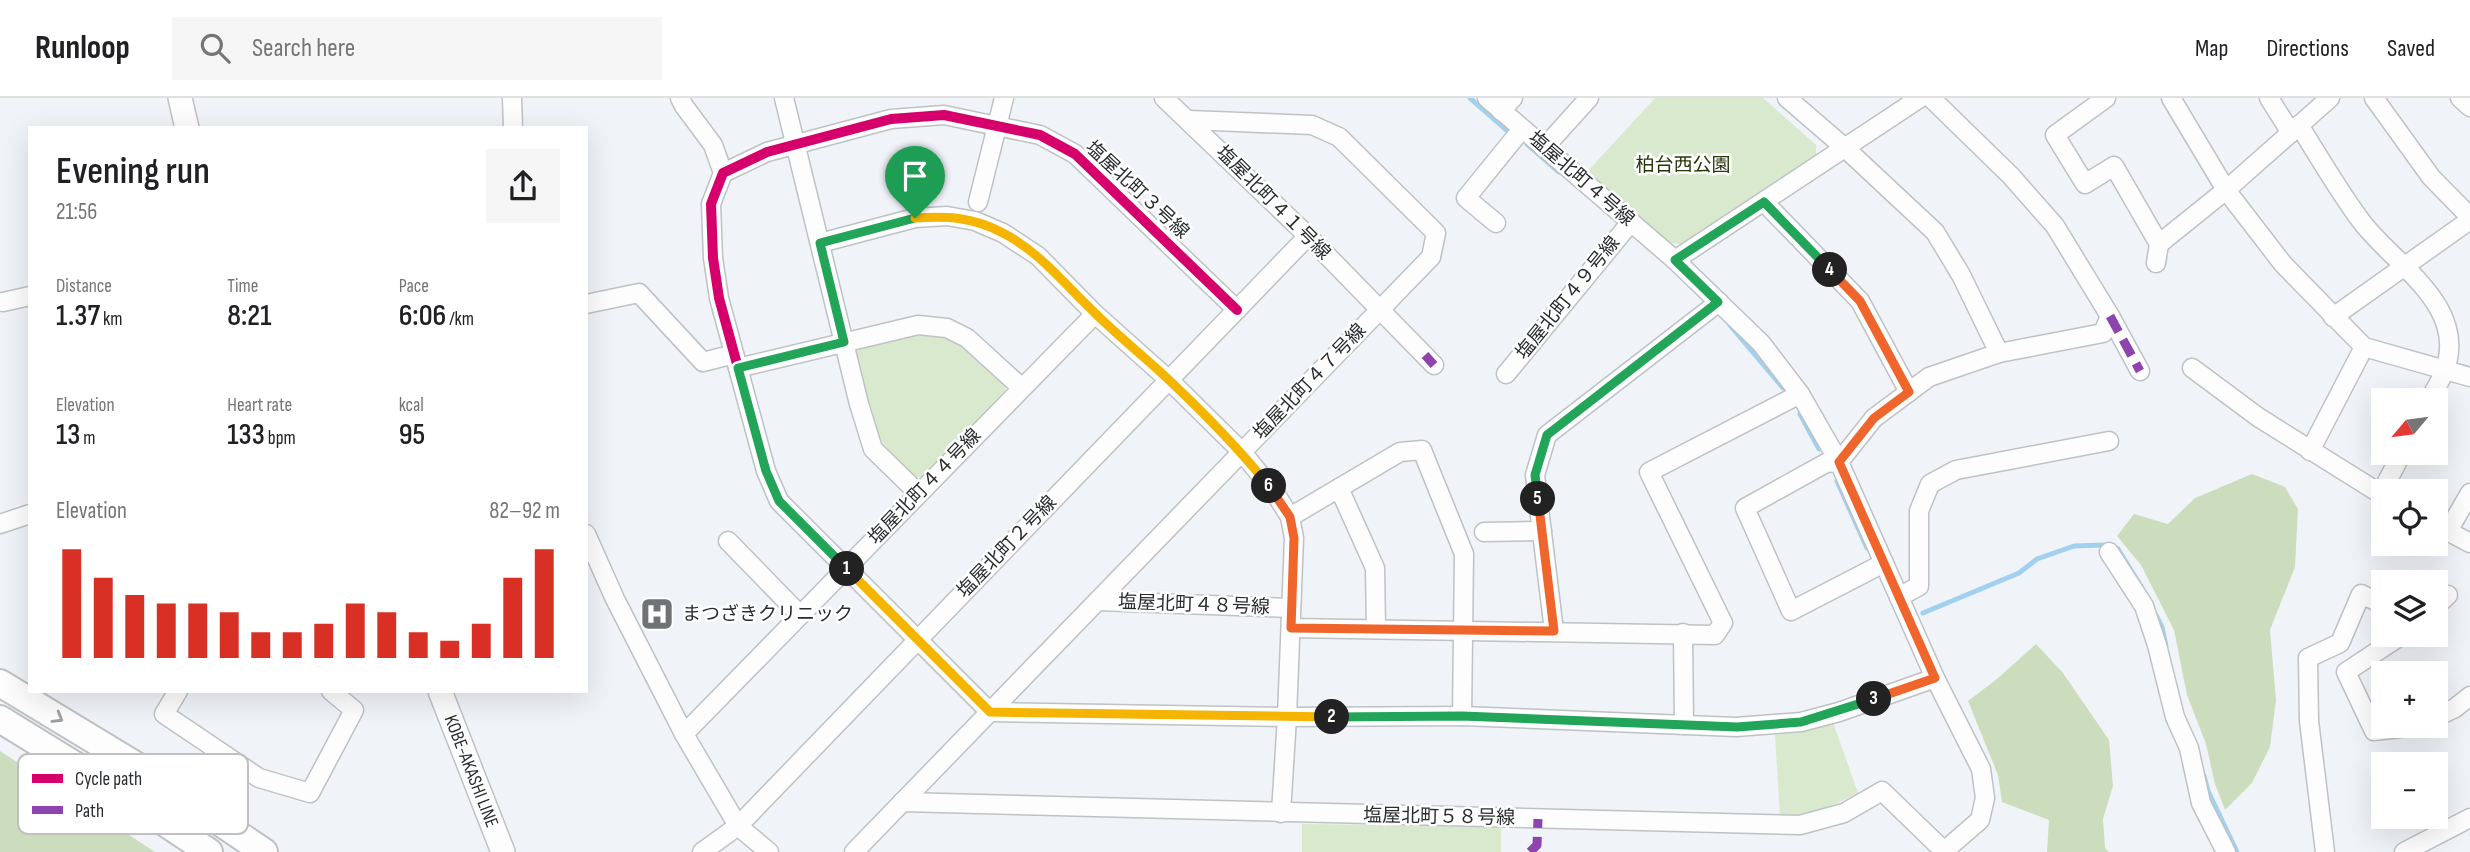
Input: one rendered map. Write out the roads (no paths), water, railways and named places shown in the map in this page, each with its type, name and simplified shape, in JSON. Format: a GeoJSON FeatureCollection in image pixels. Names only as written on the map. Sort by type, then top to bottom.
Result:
{"type":"FeatureCollection","features":[{"type":"Feature","properties":{"kind":"highway"},"geometry":{"type":"LineString","coordinates":[[0,682],[118,754]]}},
{"type":"Feature","properties":{"kind":"highway"},"geometry":{"type":"LineString","coordinates":[[0,719],[57,754]]}},
{"type":"Feature","properties":{"kind":"highway"},"geometry":{"type":"LineString","coordinates":[[182,834],[209,852]]}},
{"type":"Feature","properties":{"kind":"highway"},"geometry":{"type":"LineString","coordinates":[[238,834],[264,852]]}},
{"type":"Feature","properties":{"kind":"main road"},"geometry":{"type":"LineString","coordinates":[[180,98],[187,126]]}},
{"type":"Feature","properties":{"kind":"main road","name":"KOBE-AKASHI LINE"},"geometry":{"type":"LineString","coordinates":[[441,693],[503,852]]}},
{"type":"Feature","properties":{"kind":"street"},"geometry":{"type":"LineString","coordinates":[[512,98],[513,126]]}},
{"type":"Feature","properties":{"kind":"street"},"geometry":{"type":"LineString","coordinates":[[680,98],[713,145],[723,173],[711,204],[713,258],[719,298],[766,471],[779,501],[990,712],[1287,717],[1462,716],[1737,727],[1801,722],[1839,712],[1935,678]]}},
{"type":"Feature","properties":{"kind":"street"},"geometry":{"type":"LineString","coordinates":[[784,98],[859,404],[873,449],[918,493]]}},
{"type":"Feature","properties":{"kind":"street"},"geometry":{"type":"LineString","coordinates":[[978,202],[1004,98]]}},
{"type":"Feature","properties":{"kind":"street","name":"塩屋北町４１号線"},"geometry":{"type":"LineString","coordinates":[[1164,98],[1381,309]]}},
{"type":"Feature","properties":{"kind":"street","name":"塩屋北町４号線"},"geometry":{"type":"LineString","coordinates":[[1487,98],[1507,105],[1522,129],[1675,260],[1761,343],[1800,394],[1839,462],[1935,678],[1981,769],[1985,799],[1980,820],[1944,851]]}},
{"type":"Feature","properties":{"kind":"street"},"geometry":{"type":"LineString","coordinates":[[1544,148],[1589,98]]}},
{"type":"Feature","properties":{"kind":"street"},"geometry":{"type":"LineString","coordinates":[[1787,98],[1935,232],[1961,275],[1999,353]]}},
{"type":"Feature","properties":{"kind":"street"},"geometry":{"type":"LineString","coordinates":[[1675,260],[1920,98]]}},
{"type":"Feature","properties":{"kind":"street"},"geometry":{"type":"LineString","coordinates":[[1931,98],[2011,176],[2055,226],[2140,370]]}},
{"type":"Feature","properties":{"kind":"street"},"geometry":{"type":"LineString","coordinates":[[2106,98],[2055,135],[2085,184],[2114,166],[2159,244],[2156,263]]}},
{"type":"Feature","properties":{"kind":"street"},"geometry":{"type":"LineString","coordinates":[[2171,98],[2226,190],[2283,264],[2364,347],[2470,377]]}},
{"type":"Feature","properties":{"kind":"street"},"geometry":{"type":"LineString","coordinates":[[2269,98],[2295,129],[2362,223],[2437,303],[2447,324],[2449,351],[2445,370],[2436,388]]}},
{"type":"Feature","properties":{"kind":"street"},"geometry":{"type":"LineString","coordinates":[[2159,244],[2226,190],[2330,98]]}},
{"type":"Feature","properties":{"kind":"street"},"geometry":{"type":"LineString","coordinates":[[2333,317],[2470,219],[2431,177],[2374,98]]}},
{"type":"Feature","properties":{"kind":"street"},"geometry":{"type":"LineString","coordinates":[[2460,98],[2470,107]]}},
{"type":"Feature","properties":{"kind":"street","name":"塩屋北町３号線"},"geometry":{"type":"LineString","coordinates":[[723,173],[767,152],[891,119],[944,114],[1040,135],[1075,153],[1237,310]]}},
{"type":"Feature","properties":{"kind":"street","name":"塩屋北町４７号線"},"geometry":{"type":"LineString","coordinates":[[854,852],[1432,257],[1436,233],[1339,137],[1312,125],[1189,120]]}},
{"type":"Feature","properties":{"kind":"street"},"geometry":{"type":"LineString","coordinates":[[1496,223],[1466,198],[1522,129]]}},
{"type":"Feature","properties":{"kind":"street"},"geometry":{"type":"LineString","coordinates":[[1764,202],[1860,301],[1909,392]]}},
{"type":"Feature","properties":{"kind":"street"},"geometry":{"type":"LineString","coordinates":[[820,243],[915,218],[947,216],[975,221],[1003,233],[1038,256],[1095,314],[1169,380],[1242,452],[1275,493],[1290,517],[1294,538],[1281,813]]}},
{"type":"Feature","properties":{"kind":"street","name":"塩屋北町４９号線"},"geometry":{"type":"LineString","coordinates":[[1506,374],[1631,222]]}},
{"type":"Feature","properties":{"kind":"street","name":"塩屋北町２号線"},"geometry":{"type":"LineString","coordinates":[[702,852],[738,826],[1308,236]]}},
{"type":"Feature","properties":{"kind":"street"},"geometry":{"type":"LineString","coordinates":[[588,304],[639,293],[703,362],[736,361],[844,342],[918,325],[947,328],[967,338],[1022,388]]}},
{"type":"Feature","properties":{"kind":"street"},"geometry":{"type":"LineString","coordinates":[[3,302],[28,296]]}},
{"type":"Feature","properties":{"kind":"street"},"geometry":{"type":"LineString","coordinates":[[1554,631],[1535,475],[1547,435],[1718,302]]}},
{"type":"Feature","properties":{"kind":"street"},"geometry":{"type":"LineString","coordinates":[[1381,309],[1430,360]]}},
{"type":"Feature","properties":{"kind":"street","name":"塩屋北町４４号線"},"geometry":{"type":"LineString","coordinates":[[684,734],[1095,314]]}},
{"type":"Feature","properties":{"kind":"street"},"geometry":{"type":"LineString","coordinates":[[1884,563],[1791,611],[1745,508],[1826,463],[1839,462],[1874,418],[1929,377],[1999,353],[2103,333],[2110,316]]}},
{"type":"Feature","properties":{"kind":"street"},"geometry":{"type":"LineString","coordinates":[[2310,451],[2364,347]]}},
{"type":"Feature","properties":{"kind":"street"},"geometry":{"type":"LineString","coordinates":[[2192,368],[2258,417],[2371,489]]}},
{"type":"Feature","properties":{"kind":"street"},"geometry":{"type":"LineString","coordinates":[[1291,628],[1715,635],[1723,623],[1649,472],[1800,394]]}},
{"type":"Feature","properties":{"kind":"street"},"geometry":{"type":"LineString","coordinates":[[1899,597],[1919,586],[1919,511],[1930,484],[1956,470],[2109,441]]}},
{"type":"Feature","properties":{"kind":"street"},"geometry":{"type":"LineString","coordinates":[[1290,517],[1401,452],[1422,450],[1464,554],[1462,716]]}},
{"type":"Feature","properties":{"kind":"street"},"geometry":{"type":"LineString","coordinates":[[1339,488],[1375,568],[1376,629]]}},
{"type":"Feature","properties":{"kind":"street"},"geometry":{"type":"LineString","coordinates":[[2448,520],[2470,493]]}},
{"type":"Feature","properties":{"kind":"street"},"geometry":{"type":"LineString","coordinates":[[0,524],[28,515]]}},
{"type":"Feature","properties":{"kind":"street"},"geometry":{"type":"LineString","coordinates":[[1484,532],[1542,531]]}},
{"type":"Feature","properties":{"kind":"street"},"geometry":{"type":"LineString","coordinates":[[2448,531],[2470,543]]}},
{"type":"Feature","properties":{"kind":"street"},"geometry":{"type":"LineString","coordinates":[[588,538],[615,599],[684,734],[738,826],[769,852]]}},
{"type":"Feature","properties":{"kind":"street"},"geometry":{"type":"LineString","coordinates":[[728,541],[800,615]]}},
{"type":"Feature","properties":{"kind":"street"},"geometry":{"type":"LineString","coordinates":[[2109,552],[2144,606],[2175,717],[2189,748],[2201,803],[2226,852]]}},
{"type":"Feature","properties":{"kind":"street"},"geometry":{"type":"LineString","coordinates":[[2325,852],[2309,721],[2308,658],[2340,643],[2361,594],[2371,599]]}},
{"type":"Feature","properties":{"kind":"street","name":"塩屋北町４８号線"},"geometry":{"type":"LineString","coordinates":[[1097,601],[1291,608]]}},
{"type":"Feature","properties":{"kind":"street"},"geometry":{"type":"LineString","coordinates":[[1683,633],[1685,725]]}},
{"type":"Feature","properties":{"kind":"street"},"geometry":{"type":"LineString","coordinates":[[2371,725],[2346,672],[2384,647]]}},
{"type":"Feature","properties":{"kind":"street"},"geometry":{"type":"LineString","coordinates":[[177,693],[164,714],[223,754]]}},
{"type":"Feature","properties":{"kind":"street"},"geometry":{"type":"LineString","coordinates":[[248,771],[259,778],[310,793],[354,710],[333,693]]}},
{"type":"Feature","properties":{"kind":"street"},"geometry":{"type":"LineString","coordinates":[[2448,711],[2470,696]]}},
{"type":"Feature","properties":{"kind":"street","name":"塩屋北町５８号線"},"geometry":{"type":"LineString","coordinates":[[902,802],[1800,825],[1844,813],[1882,791],[1944,851]]}},
{"type":"Feature","properties":{"kind":"street"},"geometry":{"type":"LineString","coordinates":[[2404,852],[2470,818]]}},
{"type":"Feature","properties":{"kind":"waterway"},"geometry":{"type":"LineString","coordinates":[[1470,98],[1510,133]]}},
{"type":"Feature","properties":{"kind":"waterway"},"geometry":{"type":"LineString","coordinates":[[1527,144],[1559,172]]}},
{"type":"Feature","properties":{"kind":"waterway"},"geometry":{"type":"LineString","coordinates":[[1729,324],[1783,388]]}},
{"type":"Feature","properties":{"kind":"waterway"},"geometry":{"type":"LineString","coordinates":[[1800,414],[1819,449]]}},
{"type":"Feature","properties":{"kind":"waterway"},"geometry":{"type":"LineString","coordinates":[[1837,481],[1867,548]]}},
{"type":"Feature","properties":{"kind":"waterway"},"geometry":{"type":"LineString","coordinates":[[1923,613],[2019,573],[2037,559],[2074,546],[2104,545],[2118,549],[2142,588]]}},
{"type":"Feature","properties":{"kind":"waterway"},"geometry":{"type":"LineString","coordinates":[[2156,615],[2166,646]]}},
{"type":"Feature","properties":{"kind":"waterway"},"geometry":{"type":"LineString","coordinates":[[2204,776],[2208,791],[2237,852]]}},
{"type":"Feature","properties":{"kind":"place","name":"まつざきクリニック"},"geometry":{"type":"Point","coordinates":[657,614]}},
{"type":"Feature","properties":{"kind":"park label","name":"柏台西公園"},"geometry":{"type":"Point","coordinates":[1683,165]}}]}
